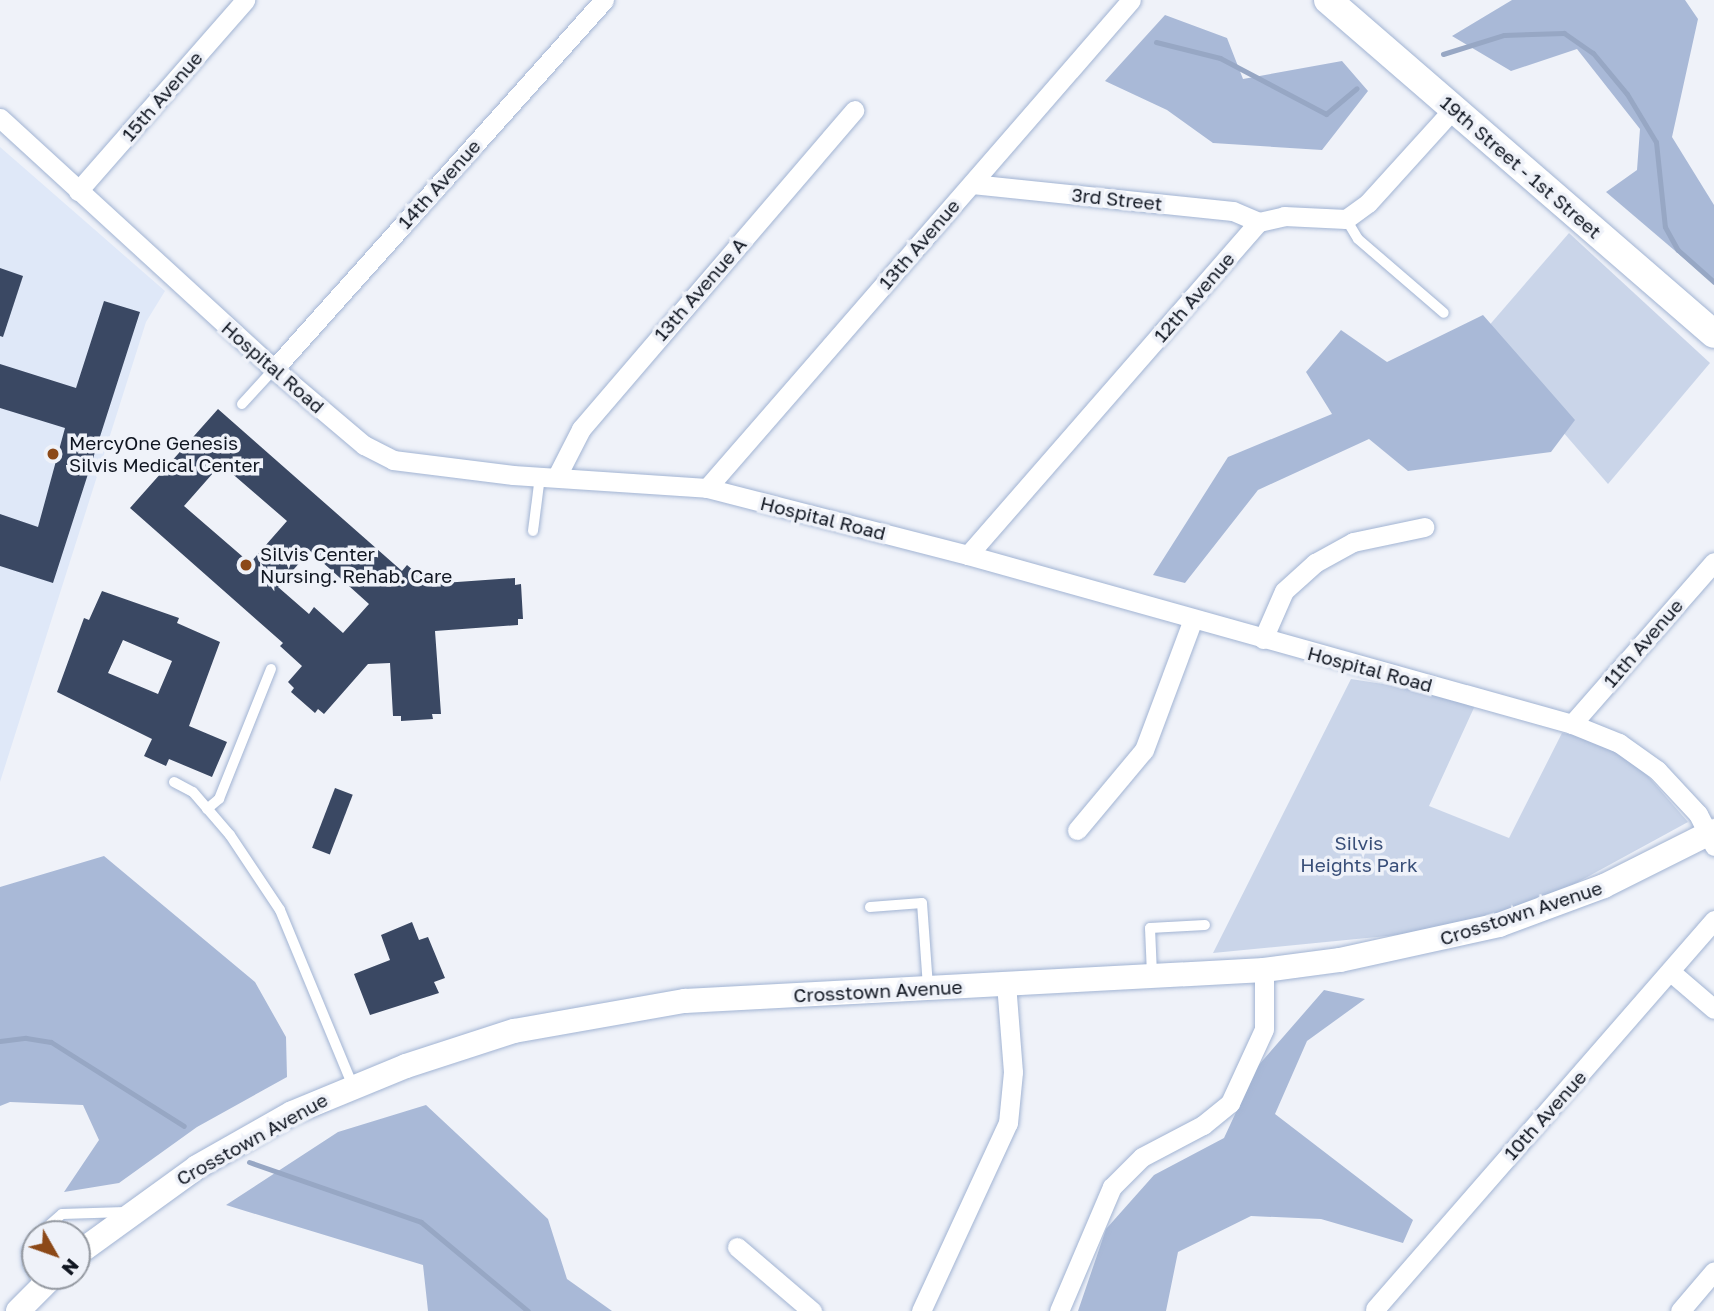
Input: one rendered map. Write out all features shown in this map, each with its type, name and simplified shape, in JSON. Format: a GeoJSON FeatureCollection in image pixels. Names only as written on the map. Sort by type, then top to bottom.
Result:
{"type":"FeatureCollection","features":[{"type":"Feature","properties":{"kind":"main road","name":"19th Street - 1st Street"},"geometry":{"type":"LineString","coordinates":[[1328,0],[1714,334]]}},
{"type":"Feature","properties":{"kind":"street","name":"15th Avenue"},"geometry":{"type":"LineString","coordinates":[[78,191],[245,0]]}},
{"type":"Feature","properties":{"kind":"street","name":"14th Avenue"},"geometry":{"type":"LineString","coordinates":[[274,369],[604,0]]}},
{"type":"Feature","properties":{"kind":"street","name":"13th Avenue"},"geometry":{"type":"LineString","coordinates":[[707,488],[1131,0]]}},
{"type":"Feature","properties":{"kind":"street"},"geometry":{"type":"LineString","coordinates":[[1259,222],[1284,216],[1346,219],[1368,203],[1454,108]]}},
{"type":"Feature","properties":{"kind":"street","name":"13th Avenue A"},"geometry":{"type":"LineString","coordinates":[[548,475],[581,429],[854,110]]}},
{"type":"Feature","properties":{"kind":"street","name":"Hospital Road"},"geometry":{"type":"LineString","coordinates":[[0,118],[274,369],[364,445],[393,460],[707,488],[968,555],[1572,724],[1636,752],[1678,789],[1712,837]]}},
{"type":"Feature","properties":{"kind":"street","name":"3rd Street"},"geometry":{"type":"LineString","coordinates":[[972,184],[1233,211],[1259,222]]}},
{"type":"Feature","properties":{"kind":"street","name":"12th Avenue"},"geometry":{"type":"LineString","coordinates":[[968,555],[1259,222]]}},
{"type":"Feature","properties":{"kind":"street"},"geometry":{"type":"LineString","coordinates":[[1263,639],[1284,591],[1315,563],[1353,542],[1424,527]]}},
{"type":"Feature","properties":{"kind":"street","name":"11th Avenue"},"geometry":{"type":"LineString","coordinates":[[1572,724],[1714,562]]}},
{"type":"Feature","properties":{"kind":"street"},"geometry":{"type":"LineString","coordinates":[[1077,830],[1144,750],[1193,619]]}},
{"type":"Feature","properties":{"kind":"street","name":"Crosstown Avenue"},"geometry":{"type":"LineString","coordinates":[[91,1243],[132,1212],[240,1143],[353,1086],[514,1031],[652,1005],[1264,970],[1393,951],[1499,925],[1604,887],[1712,837]]}},
{"type":"Feature","properties":{"kind":"street","name":"10th Avenue"},"geometry":{"type":"LineString","coordinates":[[1375,1309],[1672,973],[1714,920]]}},
{"type":"Feature","properties":{"kind":"street"},"geometry":{"type":"LineString","coordinates":[[1059,1311],[1112,1187],[1142,1157],[1203,1125],[1230,1103],[1264,1029],[1264,970]]}},
{"type":"Feature","properties":{"kind":"street"},"geometry":{"type":"LineString","coordinates":[[1672,973],[1714,1009]]}},
{"type":"Feature","properties":{"kind":"street"},"geometry":{"type":"LineString","coordinates":[[920,1311],[1008,1123],[1013,1072],[1006,984]]}},
{"type":"Feature","properties":{"kind":"street"},"geometry":{"type":"LineString","coordinates":[[737,1247],[812,1311]]}},
{"type":"Feature","properties":{"kind":"street"},"geometry":{"type":"LineString","coordinates":[[1681,1311],[1714,1271]]}},
{"type":"Feature","properties":{"kind":"street"},"geometry":{"type":"LineString","coordinates":[[18,1311],[39,1290]]}},
{"type":"Feature","properties":{"kind":"lane"},"geometry":{"type":"LineString","coordinates":[[1346,219],[1359,239],[1444,313]]}},
{"type":"Feature","properties":{"kind":"lane"},"geometry":{"type":"LineString","coordinates":[[242,404],[274,369]]}},
{"type":"Feature","properties":{"kind":"lane"},"geometry":{"type":"LineString","coordinates":[[533,531],[548,475]]}},
{"type":"Feature","properties":{"kind":"lane"},"geometry":{"type":"LineString","coordinates":[[207,808],[219,799],[271,668]]}},
{"type":"Feature","properties":{"kind":"lane"},"geometry":{"type":"LineString","coordinates":[[174,782],[193,792],[207,808],[280,911],[353,1086]]}},
{"type":"Feature","properties":{"kind":"lane"},"geometry":{"type":"LineString","coordinates":[[870,906],[922,903],[928,988]]}},
{"type":"Feature","properties":{"kind":"lane"},"geometry":{"type":"LineString","coordinates":[[1153,976],[1150,929],[1205,925]]}},
{"type":"Feature","properties":{"kind":"lane"},"geometry":{"type":"LineString","coordinates":[[55,1220],[62,1214],[132,1212]]}},
{"type":"Feature","properties":{"kind":"shaded area"},"geometry":{"type":"Polygon","coordinates":[[[1512,0],[1685,0],[1698,19],[1672,137],[1714,205],[1714,284],[1606,192],[1637,170],[1640,129],[1577,49],[1511,71],[1452,36],[1512,0]]]}},
{"type":"Feature","properties":{"kind":"shaded area"},"geometry":{"type":"Polygon","coordinates":[[[1165,15],[1227,38],[1243,79],[1342,61],[1368,91],[1322,150],[1213,143],[1167,110],[1105,81],[1165,15]]]}},
{"type":"Feature","properties":{"kind":"shaded area","name":"MercyOne Genesis Silvis Medical Center"},"geometry":{"type":"Polygon","coordinates":[[[0,147],[165,291],[146,322],[0,782],[0,147]]]}},
{"type":"Feature","properties":{"kind":"shaded area"},"geometry":{"type":"Polygon","coordinates":[[[1483,315],[1575,420],[1551,452],[1408,471],[1369,439],[1258,490],[1185,583],[1153,575],[1228,457],[1332,414],[1306,372],[1341,330],[1387,362],[1483,315]]]}},
{"type":"Feature","properties":{"kind":"shaded area"},"geometry":{"type":"Polygon","coordinates":[[[104,856],[255,982],[286,1037],[287,1077],[197,1127],[119,1183],[64,1192],[99,1140],[83,1105],[10,1102],[0,1106],[0,887],[104,856]]]}},
{"type":"Feature","properties":{"kind":"shaded area"},"geometry":{"type":"Polygon","coordinates":[[[1324,990],[1365,999],[1307,1041],[1275,1114],[1413,1220],[1403,1243],[1321,1219],[1251,1216],[1178,1252],[1166,1311],[1078,1311],[1106,1229],[1154,1175],[1224,1138],[1257,1067],[1324,990]]]}},
{"type":"Feature","properties":{"kind":"shaded area"},"geometry":{"type":"Polygon","coordinates":[[[426,1105],[548,1219],[567,1279],[612,1311],[428,1311],[423,1265],[226,1205],[338,1132],[426,1105]]]}},
{"type":"Feature","properties":{"kind":"green space"},"geometry":{"type":"Polygon","coordinates":[[[1569,233],[1710,363],[1608,484],[1480,336],[1569,233]]]}},
{"type":"Feature","properties":{"kind":"green space","name":"Silvis Heights Park"},"geometry":{"type":"Polygon","coordinates":[[[1351,679],[1478,699],[1429,806],[1509,838],[1562,733],[1619,743],[1688,822],[1499,925],[1213,953],[1351,679]]]}},
{"type":"Feature","properties":{"kind":"building"},"geometry":{"type":"Polygon","coordinates":[[[0,268],[23,276],[3,337],[0,336],[0,268]]]}},
{"type":"Feature","properties":{"kind":"building"},"geometry":{"type":"Polygon","coordinates":[[[104,301],[140,312],[53,583],[0,566],[0,514],[38,527],[65,428],[0,408],[0,364],[76,388],[104,301]]]}},
{"type":"Feature","properties":{"kind":"building","name":"Silvis Center Nursing. Rehab. Care"},"geometry":{"type":"Polygon","coordinates":[[[218,409],[402,571],[407,565],[429,584],[515,578],[515,585],[521,584],[523,619],[518,619],[518,625],[435,631],[441,714],[432,714],[433,719],[401,721],[401,716],[393,716],[390,663],[368,664],[324,714],[318,709],[315,713],[291,692],[294,688],[288,682],[302,666],[280,646],[283,643],[130,508],[218,409]],[[221,464],[184,506],[250,563],[287,521],[221,464]],[[310,551],[278,587],[309,614],[314,607],[343,633],[369,604],[310,551]]]}},
{"type":"Feature","properties":{"kind":"building"},"geometry":{"type":"Polygon","coordinates":[[[102,591],[179,618],[177,623],[220,642],[189,726],[227,742],[212,777],[169,759],[166,766],[144,756],[152,739],[57,692],[84,618],[89,620],[102,591]],[[123,640],[108,673],[158,694],[172,661],[123,640]]]}},
{"type":"Feature","properties":{"kind":"building"},"geometry":{"type":"Polygon","coordinates":[[[335,788],[353,795],[330,855],[312,848],[335,788]]]}},
{"type":"Feature","properties":{"kind":"building"},"geometry":{"type":"Polygon","coordinates":[[[412,922],[419,940],[428,937],[445,978],[434,982],[439,993],[370,1015],[354,974],[390,960],[381,935],[412,922]]]}},
{"type":"Feature","properties":{"kind":"waterway"},"geometry":{"type":"LineString","coordinates":[[1443,54],[1504,35],[1564,33],[1593,53],[1627,94],[1656,142],[1665,227],[1678,250],[1714,282]]}},
{"type":"Feature","properties":{"kind":"waterway"},"geometry":{"type":"LineString","coordinates":[[1156,42],[1220,58],[1326,114],[1357,88]]}},
{"type":"Feature","properties":{"kind":"waterway"},"geometry":{"type":"LineString","coordinates":[[0,1041],[26,1038],[51,1042],[184,1126]]}},
{"type":"Feature","properties":{"kind":"waterway"},"geometry":{"type":"LineString","coordinates":[[249,1162],[421,1222],[528,1311]]}},
{"type":"Feature","properties":{"kind":"place","name":"MercyOne Genesis Silvis Medical Center"},"geometry":{"type":"Point","coordinates":[53,454]}},
{"type":"Feature","properties":{"kind":"place","name":"Silvis Center Nursing. Rehab. Care"},"geometry":{"type":"Point","coordinates":[246,565]}}]}
